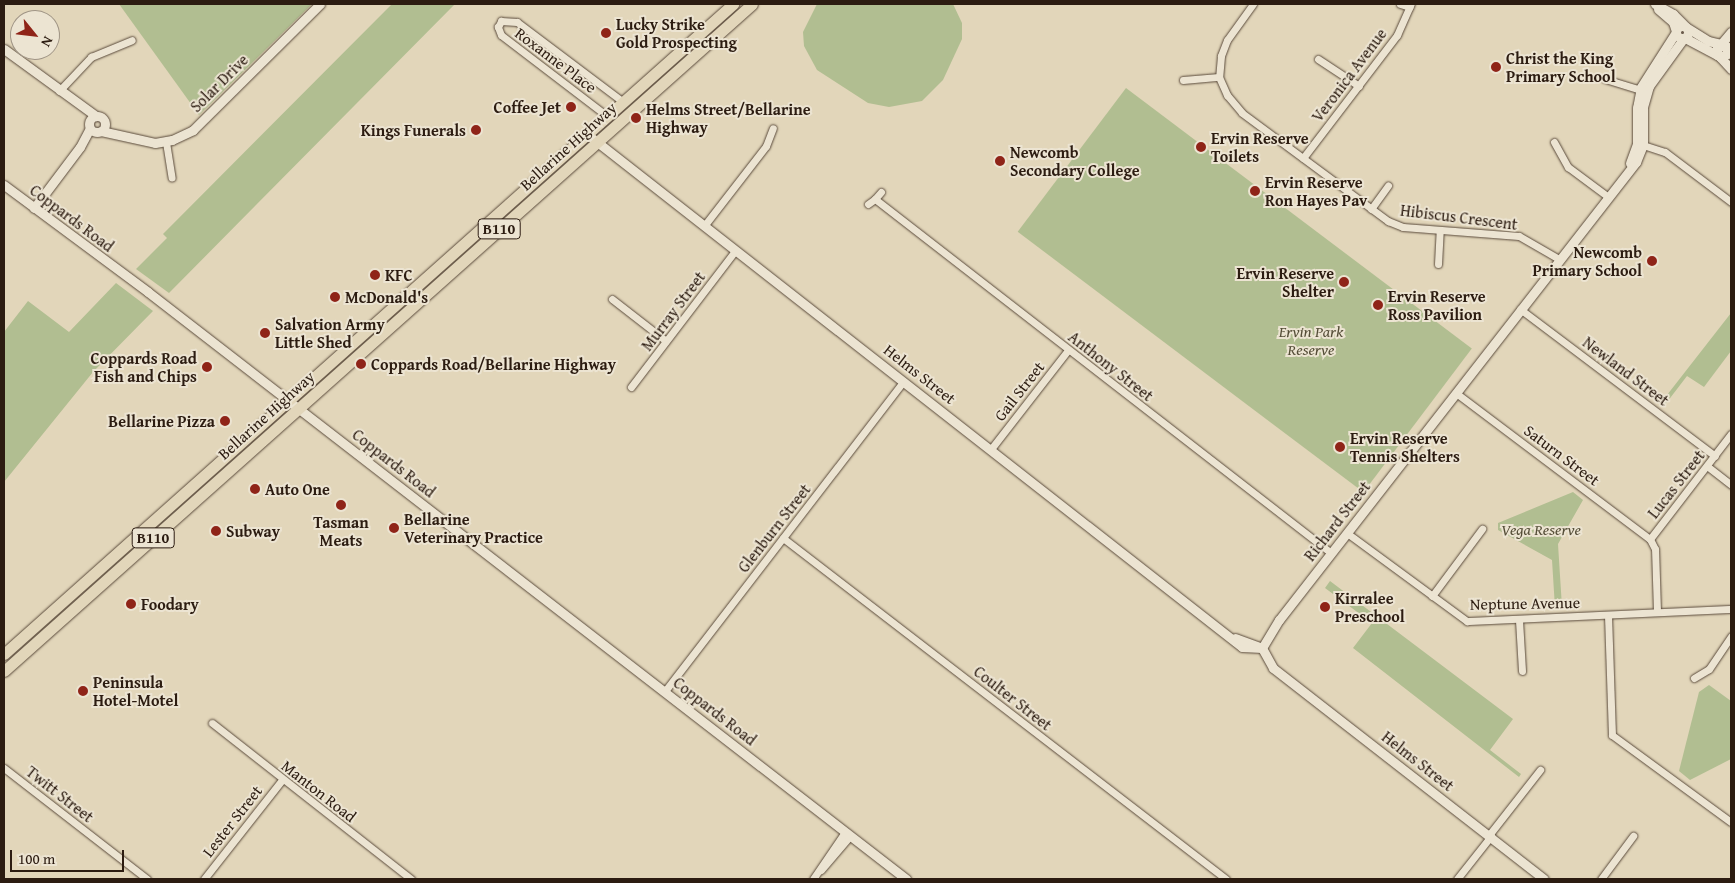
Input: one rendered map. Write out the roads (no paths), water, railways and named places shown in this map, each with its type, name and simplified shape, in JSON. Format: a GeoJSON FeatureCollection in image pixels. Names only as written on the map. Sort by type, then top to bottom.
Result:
{"type":"FeatureCollection","features":[{"type":"Feature","properties":{"kind":"highway","name":"Bellarine Highway"},"geometry":{"type":"LineString","coordinates":[[4,654],[732,4]]}},
{"type":"Feature","properties":{"kind":"highway","name":"Bellarine Highway"},"geometry":{"type":"LineString","coordinates":[[4,671],[752,4]]}},
{"type":"Feature","properties":{"kind":"street","name":"Solar Drive"},"geometry":{"type":"LineString","coordinates":[[96,125],[121,136],[145,142],[166,142],[182,136],[201,124],[320,4]]}},
{"type":"Feature","properties":{"kind":"street"},"geometry":{"type":"LineString","coordinates":[[1183,80],[1219,76],[1227,40],[1253,4]]}},
{"type":"Feature","properties":{"kind":"street"},"geometry":{"type":"LineString","coordinates":[[1400,4],[1410,6]]}},
{"type":"Feature","properties":{"kind":"street"},"geometry":{"type":"LineString","coordinates":[[1654,4],[1673,14],[1686,27],[1708,41],[1727,48]]}},
{"type":"Feature","properties":{"kind":"street"},"geometry":{"type":"LineString","coordinates":[[1654,4],[1673,22],[1680,35],[1718,56],[1731,69]]}},
{"type":"Feature","properties":{"kind":"street","name":"Veronica Avenue"},"geometry":{"type":"LineString","coordinates":[[1303,158],[1397,35],[1410,6]]}},
{"type":"Feature","properties":{"kind":"street","name":"Roxanne Place"},"geometry":{"type":"LineString","coordinates":[[607,116],[501,35],[498,27],[502,21],[516,22],[623,102]]}},
{"type":"Feature","properties":{"kind":"street"},"geometry":{"type":"LineString","coordinates":[[1680,35],[1689,33],[1686,27]]}},
{"type":"Feature","properties":{"kind":"street"},"geometry":{"type":"LineString","coordinates":[[1727,48],[1731,32]]}},
{"type":"Feature","properties":{"kind":"street","name":"Richard Street"},"geometry":{"type":"LineString","coordinates":[[1258,647],[1620,179],[1636,162],[1640,144],[1640,120],[1644,91],[1680,35]]}},
{"type":"Feature","properties":{"kind":"street"},"geometry":{"type":"LineString","coordinates":[[59,92],[91,57],[132,40]]}},
{"type":"Feature","properties":{"kind":"street"},"geometry":{"type":"LineString","coordinates":[[1718,56],[1716,49],[1727,48]]}},
{"type":"Feature","properties":{"kind":"street"},"geometry":{"type":"LineString","coordinates":[[4,49],[74,103],[96,125],[34,208]]}},
{"type":"Feature","properties":{"kind":"street"},"geometry":{"type":"LineString","coordinates":[[1318,59],[1358,86]]}},
{"type":"Feature","properties":{"kind":"street","name":"Hibiscus Crescent"},"geometry":{"type":"LineString","coordinates":[[1219,76],[1227,95],[1242,113],[1371,209],[1403,227],[1519,236],[1559,259]]}},
{"type":"Feature","properties":{"kind":"street"},"geometry":{"type":"LineString","coordinates":[[1605,79],[1644,91]]}},
{"type":"Feature","properties":{"kind":"street"},"geometry":{"type":"LineString","coordinates":[[704,226],[766,146],[773,128]]}},
{"type":"Feature","properties":{"kind":"street","name":"Helms Street"},"geometry":{"type":"LineString","coordinates":[[587,134],[1235,638],[1258,647],[1273,668],[1490,835],[1544,879]]}},
{"type":"Feature","properties":{"kind":"street"},"geometry":{"type":"LineString","coordinates":[[166,142],[172,178]]}},
{"type":"Feature","properties":{"kind":"street"},"geometry":{"type":"LineString","coordinates":[[1554,142],[1568,167],[1607,196]]}},
{"type":"Feature","properties":{"kind":"street"},"geometry":{"type":"LineString","coordinates":[[1640,144],[1665,152],[1731,202]]}},
{"type":"Feature","properties":{"kind":"street","name":"Coppards Road"},"geometry":{"type":"LineString","coordinates":[[4,185],[298,408],[906,879]]}},
{"type":"Feature","properties":{"kind":"street"},"geometry":{"type":"LineString","coordinates":[[1371,209],[1388,186]]}},
{"type":"Feature","properties":{"kind":"street"},"geometry":{"type":"LineString","coordinates":[[868,204],[875,200],[881,192]]}},
{"type":"Feature","properties":{"kind":"street","name":"Anthony Street"},"geometry":{"type":"LineString","coordinates":[[875,200],[1331,553]]}},
{"type":"Feature","properties":{"kind":"street"},"geometry":{"type":"LineString","coordinates":[[1438,264],[1440,231]]}},
{"type":"Feature","properties":{"kind":"street","name":"Murray Street"},"geometry":{"type":"LineString","coordinates":[[631,387],[736,251]]}},
{"type":"Feature","properties":{"kind":"street"},"geometry":{"type":"LineString","coordinates":[[612,300],[666,342]]}},
{"type":"Feature","properties":{"kind":"street","name":"Newland Street"},"geometry":{"type":"LineString","coordinates":[[1520,309],[1715,456]]}},
{"type":"Feature","properties":{"kind":"street","name":"Gail Street"},"geometry":{"type":"LineString","coordinates":[[992,449],[1068,350]]}},
{"type":"Feature","properties":{"kind":"street","name":"Glenburn Street"},"geometry":{"type":"LineString","coordinates":[[665,691],[904,380]]}},
{"type":"Feature","properties":{"kind":"street","name":"Saturn Street"},"geometry":{"type":"LineString","coordinates":[[1456,393],[1650,539]]}},
{"type":"Feature","properties":{"kind":"street","name":"Lucas Street"},"geometry":{"type":"LineString","coordinates":[[1657,611],[1655,549],[1650,539],[1731,434]]}},
{"type":"Feature","properties":{"kind":"street"},"geometry":{"type":"LineString","coordinates":[[1707,466],[1731,485]]}},
{"type":"Feature","properties":{"kind":"street"},"geometry":{"type":"LineString","coordinates":[[1432,596],[1482,529]]}},
{"type":"Feature","properties":{"kind":"street","name":"Neptune Avenue"},"geometry":{"type":"LineString","coordinates":[[1347,533],[1467,621],[1731,609]]}},
{"type":"Feature","properties":{"kind":"street","name":"Coulter Street"},"geometry":{"type":"LineString","coordinates":[[783,538],[1226,879]]}},
{"type":"Feature","properties":{"kind":"street"},"geometry":{"type":"LineString","coordinates":[[1608,615],[1612,735],[1731,822]]}},
{"type":"Feature","properties":{"kind":"street"},"geometry":{"type":"LineString","coordinates":[[1519,620],[1522,671]]}},
{"type":"Feature","properties":{"kind":"street"},"geometry":{"type":"LineString","coordinates":[[1694,678],[1709,669],[1731,636]]}},
{"type":"Feature","properties":{"kind":"street","name":"Manton Road"},"geometry":{"type":"LineString","coordinates":[[212,723],[282,780],[411,879]]}},
{"type":"Feature","properties":{"kind":"street","name":"Twitt Street"},"geometry":{"type":"LineString","coordinates":[[4,768],[147,879]]}},
{"type":"Feature","properties":{"kind":"street"},"geometry":{"type":"LineString","coordinates":[[1457,879],[1540,770]]}},
{"type":"Feature","properties":{"kind":"street","name":"Lester Street"},"geometry":{"type":"LineString","coordinates":[[204,879],[282,780]]}},
{"type":"Feature","properties":{"kind":"street"},"geometry":{"type":"LineString","coordinates":[[814,877],[848,834]]}},
{"type":"Feature","properties":{"kind":"street"},"geometry":{"type":"LineString","coordinates":[[1601,879],[1632,836]]}},
{"type":"Feature","properties":{"kind":"place","name":"Lucky Strike Gold Prospecting"},"geometry":{"type":"Point","coordinates":[606,33]}},
{"type":"Feature","properties":{"kind":"place","name":"Christ the King Primary School"},"geometry":{"type":"Point","coordinates":[1496,67]}},
{"type":"Feature","properties":{"kind":"place","name":"Coffee Jet"},"geometry":{"type":"Point","coordinates":[571,107]}},
{"type":"Feature","properties":{"kind":"place","name":"Helms Street/Bellarine Highway"},"geometry":{"type":"Point","coordinates":[636,118]}},
{"type":"Feature","properties":{"kind":"place","name":"Kings Funerals"},"geometry":{"type":"Point","coordinates":[476,130]}},
{"type":"Feature","properties":{"kind":"place","name":"Ervin Reserve Toilets"},"geometry":{"type":"Point","coordinates":[1201,147]}},
{"type":"Feature","properties":{"kind":"place","name":"Newcomb Secondary College"},"geometry":{"type":"Point","coordinates":[1000,161]}},
{"type":"Feature","properties":{"kind":"place","name":"Ervin Reserve Ron Hayes Pav"},"geometry":{"type":"Point","coordinates":[1255,191]}},
{"type":"Feature","properties":{"kind":"place","name":"Newcomb Primary School"},"geometry":{"type":"Point","coordinates":[1652,261]}},
{"type":"Feature","properties":{"kind":"place","name":"KFC"},"geometry":{"type":"Point","coordinates":[375,275]}},
{"type":"Feature","properties":{"kind":"place","name":"Ervin Reserve Shelter"},"geometry":{"type":"Point","coordinates":[1344,282]}},
{"type":"Feature","properties":{"kind":"place","name":"McDonald's"},"geometry":{"type":"Point","coordinates":[335,297]}},
{"type":"Feature","properties":{"kind":"place","name":"Ervin Reserve Ross Pavilion"},"geometry":{"type":"Point","coordinates":[1378,305]}},
{"type":"Feature","properties":{"kind":"place","name":"Salvation Army Little Shed"},"geometry":{"type":"Point","coordinates":[265,333]}},
{"type":"Feature","properties":{"kind":"place","name":"Coppards Road/Bellarine Highway"},"geometry":{"type":"Point","coordinates":[361,364]}},
{"type":"Feature","properties":{"kind":"place","name":"Coppards Road Fish and Chips"},"geometry":{"type":"Point","coordinates":[207,367]}},
{"type":"Feature","properties":{"kind":"place","name":"Bellarine Pizza"},"geometry":{"type":"Point","coordinates":[225,421]}},
{"type":"Feature","properties":{"kind":"place","name":"Ervin Reserve Tennis Shelters"},"geometry":{"type":"Point","coordinates":[1340,447]}},
{"type":"Feature","properties":{"kind":"place","name":"Auto One"},"geometry":{"type":"Point","coordinates":[255,489]}},
{"type":"Feature","properties":{"kind":"place","name":"Tasman Meats"},"geometry":{"type":"Point","coordinates":[341,505]}},
{"type":"Feature","properties":{"kind":"place","name":"Bellarine Veterinary Practice"},"geometry":{"type":"Point","coordinates":[394,528]}},
{"type":"Feature","properties":{"kind":"place","name":"Subway"},"geometry":{"type":"Point","coordinates":[216,531]}},
{"type":"Feature","properties":{"kind":"place","name":"Foodary"},"geometry":{"type":"Point","coordinates":[131,604]}},
{"type":"Feature","properties":{"kind":"place","name":"Kirralee Preschool"},"geometry":{"type":"Point","coordinates":[1325,607]}},
{"type":"Feature","properties":{"kind":"place","name":"Peninsula Hotel-Motel"},"geometry":{"type":"Point","coordinates":[83,691]}},
{"type":"Feature","properties":{"kind":"park label","name":"Ervin Park Reserve"},"geometry":{"type":"Point","coordinates":[1311,340]}},
{"type":"Feature","properties":{"kind":"park label","name":"Vega Reserve"},"geometry":{"type":"Point","coordinates":[1541,529]}}]}
